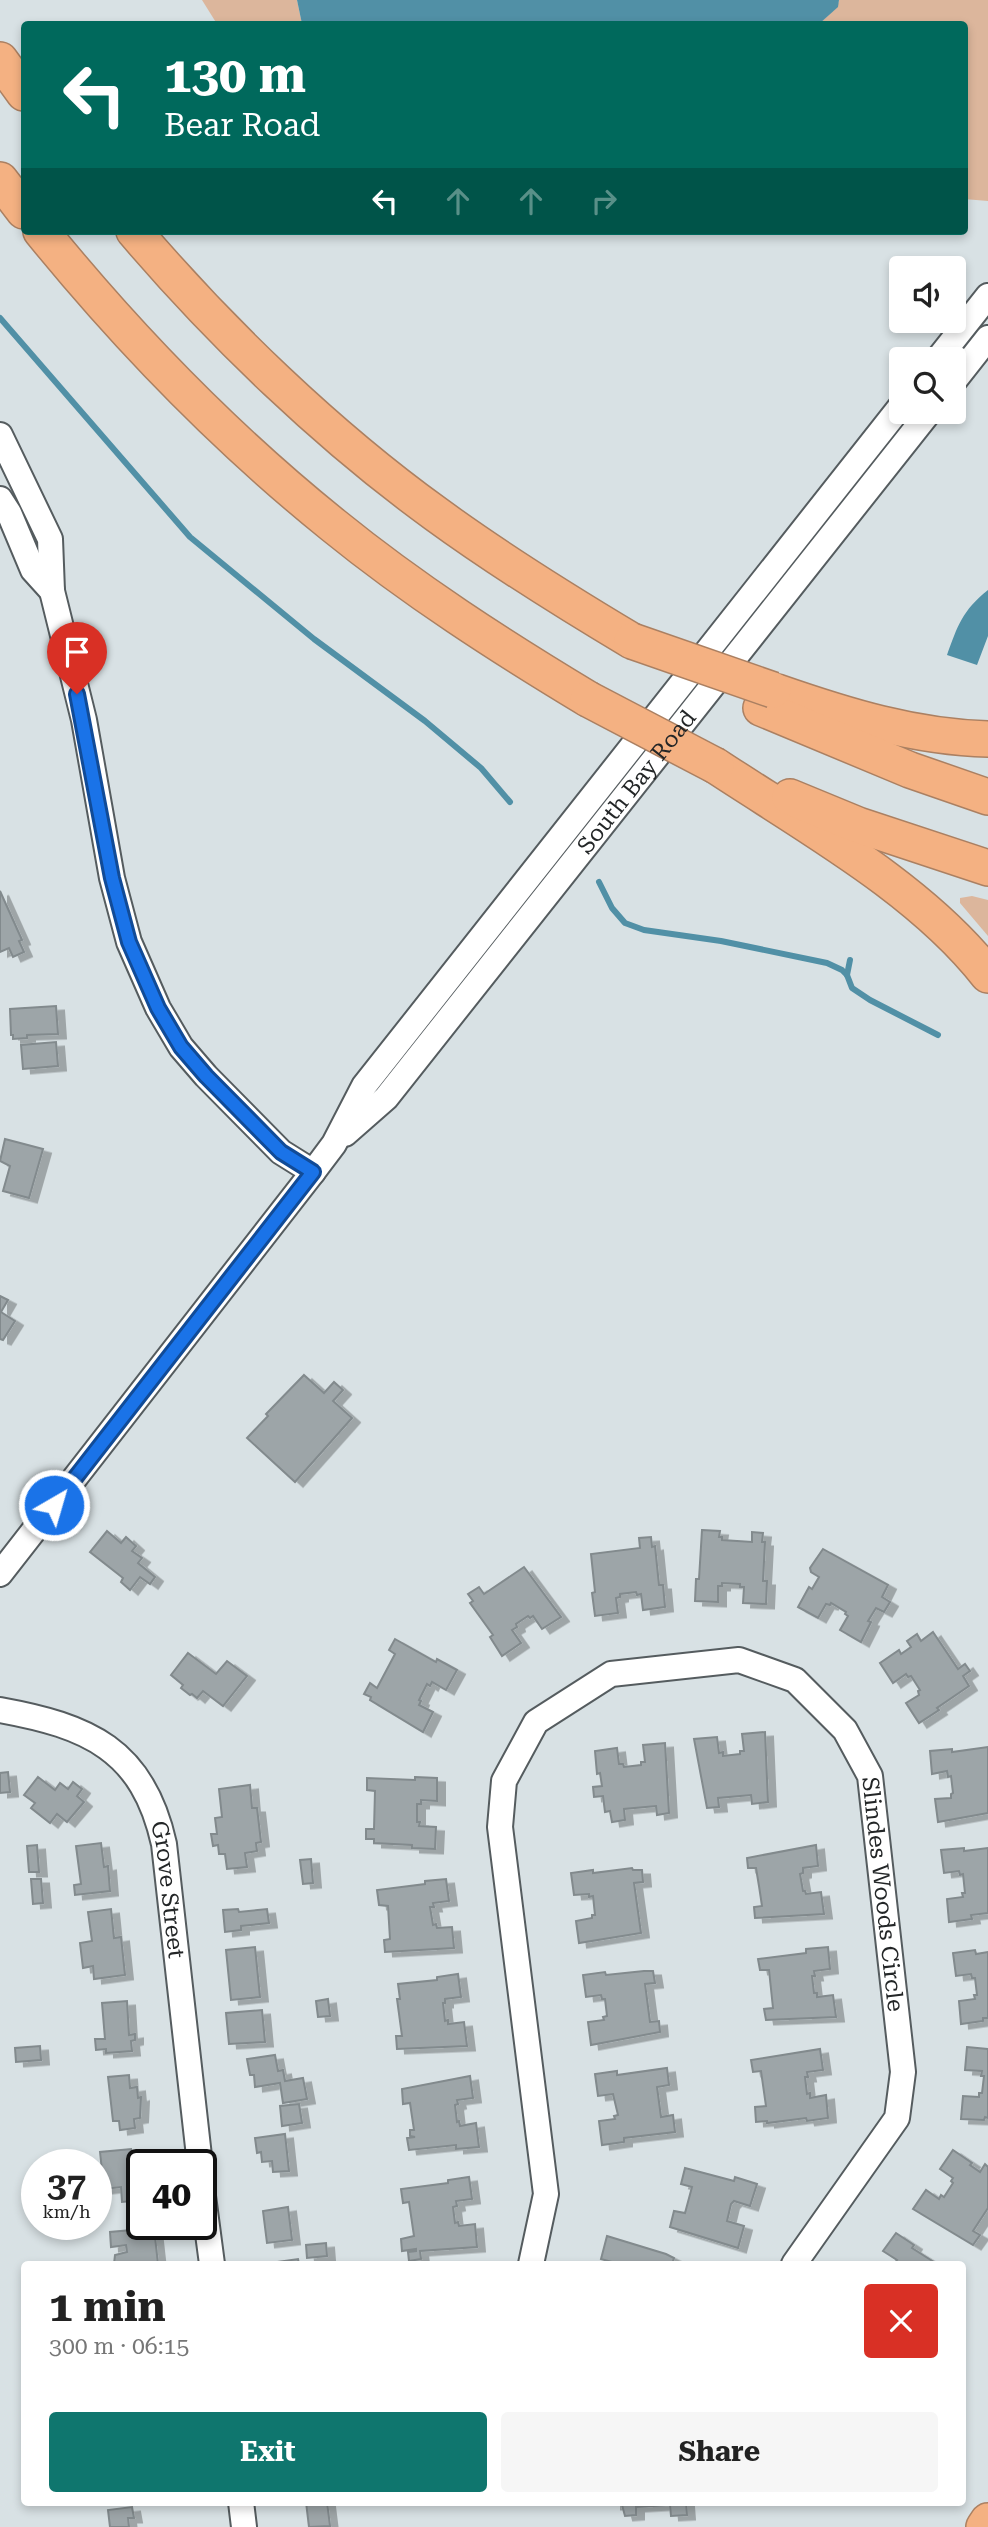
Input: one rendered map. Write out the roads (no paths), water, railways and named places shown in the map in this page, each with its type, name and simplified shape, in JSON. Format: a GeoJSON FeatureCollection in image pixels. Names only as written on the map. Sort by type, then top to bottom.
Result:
{"type":"FeatureCollection","features":[{"type":"Feature","properties":{"kind":"highway"},"geometry":{"type":"LineString","coordinates":[[0,60],[21,89]]}},
{"type":"Feature","properties":{"kind":"highway"},"geometry":{"type":"LineString","coordinates":[[0,180],[21,207]]}},
{"type":"Feature","properties":{"kind":"highway"},"geometry":{"type":"LineString","coordinates":[[44,235],[156,363],[213,420],[332,525],[461,619],[588,699],[716,766],[858,825],[988,868]]}},
{"type":"Feature","properties":{"kind":"highway"},"geometry":{"type":"LineString","coordinates":[[138,235],[197,301],[310,411],[433,512],[498,558],[632,640],[767,699],[898,765],[988,797]]}},
{"type":"Feature","properties":{"kind":"highway"},"geometry":{"type":"LineString","coordinates":[[767,699],[887,726],[951,737],[988,739]]}},
{"type":"Feature","properties":{"kind":"highway"},"geometry":{"type":"LineString","coordinates":[[716,766],[907,895],[958,941],[988,975]]}},
{"type":"Feature","properties":{"kind":"highway"},"geometry":{"type":"LineString","coordinates":[[984,2527],[988,2521]]}},
{"type":"Feature","properties":{"kind":"street"},"geometry":{"type":"LineString","coordinates":[[948,347],[988,296]]}},
{"type":"Feature","properties":{"kind":"street"},"geometry":{"type":"LineString","coordinates":[[966,366],[988,338]]}},
{"type":"Feature","properties":{"kind":"street","name":"South Bay Road"},"geometry":{"type":"LineString","coordinates":[[0,1574],[334,1144],[364,1086],[889,421]]}},
{"type":"Feature","properties":{"kind":"street","name":"South Bay Road"},"geometry":{"type":"LineString","coordinates":[[334,1144],[386,1098],[920,424]]}},
{"type":"Feature","properties":{"kind":"street"},"geometry":{"type":"LineString","coordinates":[[0,435],[50,539],[52,591],[84,720],[112,878],[129,942],[158,1008],[181,1047],[281,1152],[313,1172]]}},
{"type":"Feature","properties":{"kind":"street"},"geometry":{"type":"LineString","coordinates":[[0,499],[9,513],[33,570],[52,591]]}},
{"type":"Feature","properties":{"kind":"street","name":"Slindes Woods Circle"},"geometry":{"type":"LineString","coordinates":[[532,2261],[546,2194],[500,1827],[504,1781],[536,1722],[611,1674],[738,1661],[795,1680],[845,1730],[870,1776],[903,2072],[897,2118],[796,2261]]}},
{"type":"Feature","properties":{"kind":"street","name":"Grove Street"},"geometry":{"type":"LineString","coordinates":[[0,1710],[63,1724],[86,1735],[131,1768],[158,1816],[164,1844],[198,2149]]}},
{"type":"Feature","properties":{"kind":"street"},"geometry":{"type":"LineString","coordinates":[[209,2240],[212,2261]]}},
{"type":"Feature","properties":{"kind":"street"},"geometry":{"type":"LineString","coordinates":[[242,2506],[244,2527]]}},
{"type":"Feature","properties":{"kind":"water"},"geometry":{"type":"Polygon","coordinates":[[[297,0],[839,0],[838,7],[822,21],[301,21],[297,0]]]}},
{"type":"Feature","properties":{"kind":"water"},"geometry":{"type":"Polygon","coordinates":[[[988,590],[988,636],[977,665],[947,655],[962,619],[988,590]]]}},
{"type":"Feature","properties":{"kind":"waterway"},"geometry":{"type":"LineString","coordinates":[[0,318],[190,537],[314,639],[425,721],[481,768],[510,802]]}},
{"type":"Feature","properties":{"kind":"waterway"},"geometry":{"type":"LineString","coordinates":[[599,882],[612,908],[625,923],[644,930],[721,941],[827,963],[842,970],[852,988],[870,1000],[938,1035]]}},
{"type":"Feature","properties":{"kind":"waterway"},"geometry":{"type":"LineString","coordinates":[[847,975],[850,960]]}}]}
